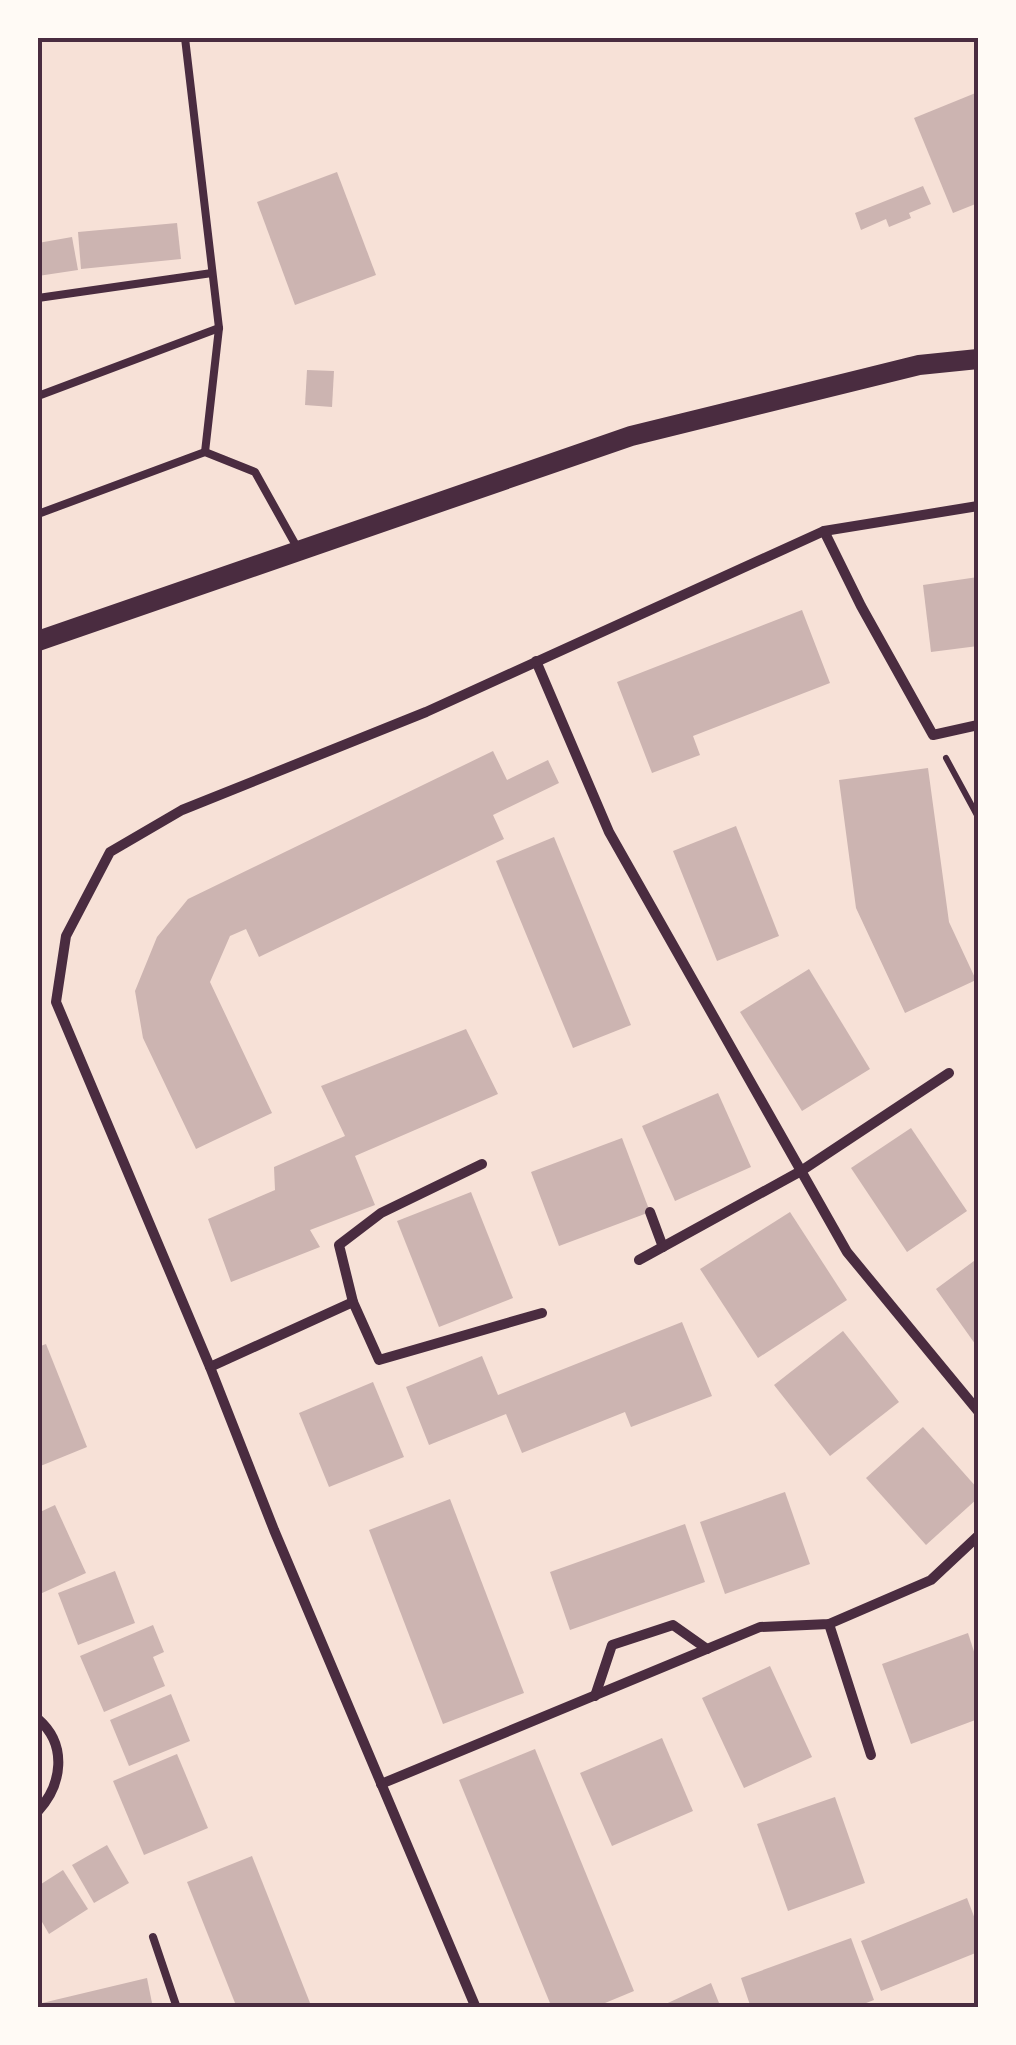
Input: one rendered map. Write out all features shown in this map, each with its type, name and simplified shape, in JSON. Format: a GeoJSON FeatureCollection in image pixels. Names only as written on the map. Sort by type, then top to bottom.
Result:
{"type":"FeatureCollection","features":[{"type":"Feature","properties":{"kind":"main road"},"geometry":{"type":"LineString","coordinates":[[38,642],[631,436],[919,365],[978,359]]}},
{"type":"Feature","properties":{"kind":"street"},"geometry":{"type":"LineString","coordinates":[[476,2008],[56,1002],[66,936],[110,852],[182,810],[426,712],[824,531],[978,506]]}},
{"type":"Feature","properties":{"kind":"street"},"geometry":{"type":"LineString","coordinates":[[824,531],[933,735],[978,725]]}},
{"type":"Feature","properties":{"kind":"street"},"geometry":{"type":"LineString","coordinates":[[536,661],[609,832],[847,1252],[978,1411]]}},
{"type":"Feature","properties":{"kind":"street"},"geometry":{"type":"LineString","coordinates":[[639,1260],[801,1170],[949,1073]]}},
{"type":"Feature","properties":{"kind":"street"},"geometry":{"type":"LineString","coordinates":[[482,1164],[381,1213],[339,1245],[353,1302],[379,1360],[542,1313]]}},
{"type":"Feature","properties":{"kind":"street"},"geometry":{"type":"LineString","coordinates":[[650,1212],[663,1247]]}},
{"type":"Feature","properties":{"kind":"street"},"geometry":{"type":"LineString","coordinates":[[210,1367],[353,1302]]}},
{"type":"Feature","properties":{"kind":"street"},"geometry":{"type":"LineString","coordinates":[[382,1784],[760,1627],[829,1624],[931,1580],[978,1536]]}},
{"type":"Feature","properties":{"kind":"street"},"geometry":{"type":"LineString","coordinates":[[829,1624],[871,1755]]}},
{"type":"Feature","properties":{"kind":"street"},"geometry":{"type":"LineString","coordinates":[[594,1696],[612,1645],[673,1625],[707,1649]]}},
{"type":"Feature","properties":{"kind":"street"},"geometry":{"type":"LineString","coordinates":[[38,1720],[54,1740],[59,1760],[54,1789],[38,1811]]}},
{"type":"Feature","properties":{"kind":"lane"},"geometry":{"type":"LineString","coordinates":[[185,38],[219,328],[206,452]]}},
{"type":"Feature","properties":{"kind":"lane"},"geometry":{"type":"LineString","coordinates":[[38,298],[212,273]]}},
{"type":"Feature","properties":{"kind":"lane"},"geometry":{"type":"LineString","coordinates":[[38,396],[219,328]]}},
{"type":"Feature","properties":{"kind":"lane"},"geometry":{"type":"LineString","coordinates":[[38,514],[206,452],[255,472],[298,549]]}},
{"type":"Feature","properties":{"kind":"lane"},"geometry":{"type":"LineString","coordinates":[[154,1937],[177,2008]]}},
{"type":"Feature","properties":{"kind":"path"},"geometry":{"type":"LineString","coordinates":[[933,735],[978,817]]}},
{"type":"Feature","properties":{"kind":"building"},"geometry":{"type":"Polygon","coordinates":[[[978,92],[978,203],[953,213],[914,118],[978,92]]]}},
{"type":"Feature","properties":{"kind":"building"},"geometry":{"type":"Polygon","coordinates":[[[337,172],[376,275],[295,305],[257,202],[337,172]]]}},
{"type":"Feature","properties":{"kind":"building"},"geometry":{"type":"Polygon","coordinates":[[[923,186],[931,204],[889,227],[886,219],[861,230],[855,213],[923,186]]]}},
{"type":"Feature","properties":{"kind":"building"},"geometry":{"type":"Polygon","coordinates":[[[177,223],[181,259],[81,269],[78,232],[177,223]]]}},
{"type":"Feature","properties":{"kind":"building"},"geometry":{"type":"Polygon","coordinates":[[[72,237],[78,270],[38,276],[38,243],[72,237]]]}},
{"type":"Feature","properties":{"kind":"building"},"geometry":{"type":"Polygon","coordinates":[[[307,370],[334,371],[332,407],[305,405],[307,370]]]}},
{"type":"Feature","properties":{"kind":"building"},"geometry":{"type":"Polygon","coordinates":[[[978,577],[978,646],[931,652],[923,585],[978,577]]]}},
{"type":"Feature","properties":{"kind":"building"},"geometry":{"type":"Polygon","coordinates":[[[802,610],[830,683],[693,736],[700,755],[652,773],[617,682],[802,610]]]}},
{"type":"Feature","properties":{"kind":"building"},"geometry":{"type":"Polygon","coordinates":[[[493,751],[507,780],[548,760],[559,783],[493,815],[504,839],[259,957],[246,929],[230,936],[210,982],[272,1113],[196,1149],[143,1038],[135,991],[157,937],[188,899],[493,751]]]}},
{"type":"Feature","properties":{"kind":"building"},"geometry":{"type":"Polygon","coordinates":[[[928,768],[949,922],[976,980],[905,1013],[856,908],[839,780],[928,768]]]}},
{"type":"Feature","properties":{"kind":"building"},"geometry":{"type":"Polygon","coordinates":[[[736,826],[779,936],[717,961],[673,851],[736,826]]]}},
{"type":"Feature","properties":{"kind":"building"},"geometry":{"type":"Polygon","coordinates":[[[554,837],[631,1025],[573,1048],[496,861],[554,837]]]}},
{"type":"Feature","properties":{"kind":"building"},"geometry":{"type":"Polygon","coordinates":[[[809,969],[870,1069],[802,1111],[740,1012],[809,969]]]}},
{"type":"Feature","properties":{"kind":"building"},"geometry":{"type":"Polygon","coordinates":[[[466,1029],[498,1094],[355,1156],[375,1205],[310,1230],[320,1247],[231,1282],[208,1219],[275,1190],[274,1167],[345,1136],[321,1086],[466,1029]]]}},
{"type":"Feature","properties":{"kind":"building"},"geometry":{"type":"Polygon","coordinates":[[[718,1093],[751,1167],[675,1201],[642,1126],[718,1093]]]}},
{"type":"Feature","properties":{"kind":"building"},"geometry":{"type":"Polygon","coordinates":[[[911,1128],[967,1211],[907,1252],[851,1168],[911,1128]]]}},
{"type":"Feature","properties":{"kind":"building"},"geometry":{"type":"Polygon","coordinates":[[[622,1138],[650,1212],[559,1246],[531,1172],[622,1138]]]}},
{"type":"Feature","properties":{"kind":"building"},"geometry":{"type":"Polygon","coordinates":[[[471,1192],[513,1298],[439,1327],[397,1221],[471,1192]]]}},
{"type":"Feature","properties":{"kind":"building"},"geometry":{"type":"Polygon","coordinates":[[[790,1212],[847,1300],[758,1358],[700,1269],[790,1212]]]}},
{"type":"Feature","properties":{"kind":"building"},"geometry":{"type":"Polygon","coordinates":[[[978,1258],[978,1348],[936,1289],[978,1258]]]}},
{"type":"Feature","properties":{"kind":"building"},"geometry":{"type":"Polygon","coordinates":[[[682,1322],[712,1396],[631,1427],[625,1412],[522,1453],[506,1414],[429,1445],[406,1387],[482,1356],[498,1395],[682,1322]]]}},
{"type":"Feature","properties":{"kind":"building"},"geometry":{"type":"Polygon","coordinates":[[[843,1331],[899,1402],[830,1456],[774,1385],[843,1331]]]}},
{"type":"Feature","properties":{"kind":"building"},"geometry":{"type":"Polygon","coordinates":[[[46,1344],[87,1447],[38,1467],[38,1347],[46,1344]]]}},
{"type":"Feature","properties":{"kind":"building"},"geometry":{"type":"Polygon","coordinates":[[[373,1382],[404,1457],[329,1487],[299,1413],[373,1382]]]}},
{"type":"Feature","properties":{"kind":"building"},"geometry":{"type":"Polygon","coordinates":[[[923,1427],[978,1489],[978,1498],[926,1545],[866,1478],[923,1427]]]}},
{"type":"Feature","properties":{"kind":"building"},"geometry":{"type":"Polygon","coordinates":[[[785,1492],[810,1564],[725,1594],[700,1522],[785,1492]]]}},
{"type":"Feature","properties":{"kind":"building"},"geometry":{"type":"Polygon","coordinates":[[[450,1499],[524,1693],[443,1724],[369,1530],[450,1499]]]}},
{"type":"Feature","properties":{"kind":"building"},"geometry":{"type":"Polygon","coordinates":[[[55,1505],[86,1573],[40,1594],[38,1513],[55,1505]]]}},
{"type":"Feature","properties":{"kind":"building"},"geometry":{"type":"Polygon","coordinates":[[[685,1524],[705,1582],[570,1630],[550,1572],[685,1524]]]}},
{"type":"Feature","properties":{"kind":"building"},"geometry":{"type":"Polygon","coordinates":[[[115,1571],[135,1623],[78,1645],[58,1593],[115,1571]]]}},
{"type":"Feature","properties":{"kind":"building"},"geometry":{"type":"Polygon","coordinates":[[[153,1625],[164,1652],[153,1657],[165,1686],[104,1712],[80,1656],[153,1625]]]}},
{"type":"Feature","properties":{"kind":"building"},"geometry":{"type":"Polygon","coordinates":[[[968,1633],[978,1664],[978,1719],[911,1744],[882,1664],[968,1633]]]}},
{"type":"Feature","properties":{"kind":"building"},"geometry":{"type":"Polygon","coordinates":[[[770,1666],[812,1757],[744,1788],[702,1698],[770,1666]]]}},
{"type":"Feature","properties":{"kind":"building"},"geometry":{"type":"Polygon","coordinates":[[[171,1694],[190,1741],[129,1766],[110,1720],[171,1694]]]}},
{"type":"Feature","properties":{"kind":"building"},"geometry":{"type":"Polygon","coordinates":[[[662,1738],[693,1811],[612,1846],[580,1773],[662,1738]]]}},
{"type":"Feature","properties":{"kind":"building"},"geometry":{"type":"Polygon","coordinates":[[[535,1749],[634,1991],[593,2008],[552,2008],[459,1780],[535,1749]]]}},
{"type":"Feature","properties":{"kind":"building"},"geometry":{"type":"Polygon","coordinates":[[[177,1754],[208,1828],[144,1855],[113,1781],[177,1754]]]}},
{"type":"Feature","properties":{"kind":"building"},"geometry":{"type":"Polygon","coordinates":[[[835,1797],[865,1883],[788,1911],[757,1824],[835,1797]]]}},
{"type":"Feature","properties":{"kind":"building"},"geometry":{"type":"Polygon","coordinates":[[[107,1845],[129,1883],[94,1903],[72,1865],[107,1845]]]}},
{"type":"Feature","properties":{"kind":"building"},"geometry":{"type":"Polygon","coordinates":[[[252,1856],[312,2008],[237,2008],[187,1882],[252,1856]]]}},
{"type":"Feature","properties":{"kind":"building"},"geometry":{"type":"Polygon","coordinates":[[[63,1870],[88,1909],[49,1934],[38,1915],[38,1886],[63,1870]]]}},
{"type":"Feature","properties":{"kind":"building"},"geometry":{"type":"Polygon","coordinates":[[[967,1898],[978,1927],[978,1952],[881,1991],[861,1941],[967,1898]]]}},
{"type":"Feature","properties":{"kind":"building"},"geometry":{"type":"Polygon","coordinates":[[[851,1938],[874,2000],[853,2008],[751,2008],[741,1978],[851,1938]]]}},
{"type":"Feature","properties":{"kind":"building"},"geometry":{"type":"Polygon","coordinates":[[[147,1978],[153,2008],[38,2008],[38,2004],[147,1978]]]}},
{"type":"Feature","properties":{"kind":"building"},"geometry":{"type":"Polygon","coordinates":[[[711,1983],[721,2008],[657,2008],[711,1983]]]}}]}
